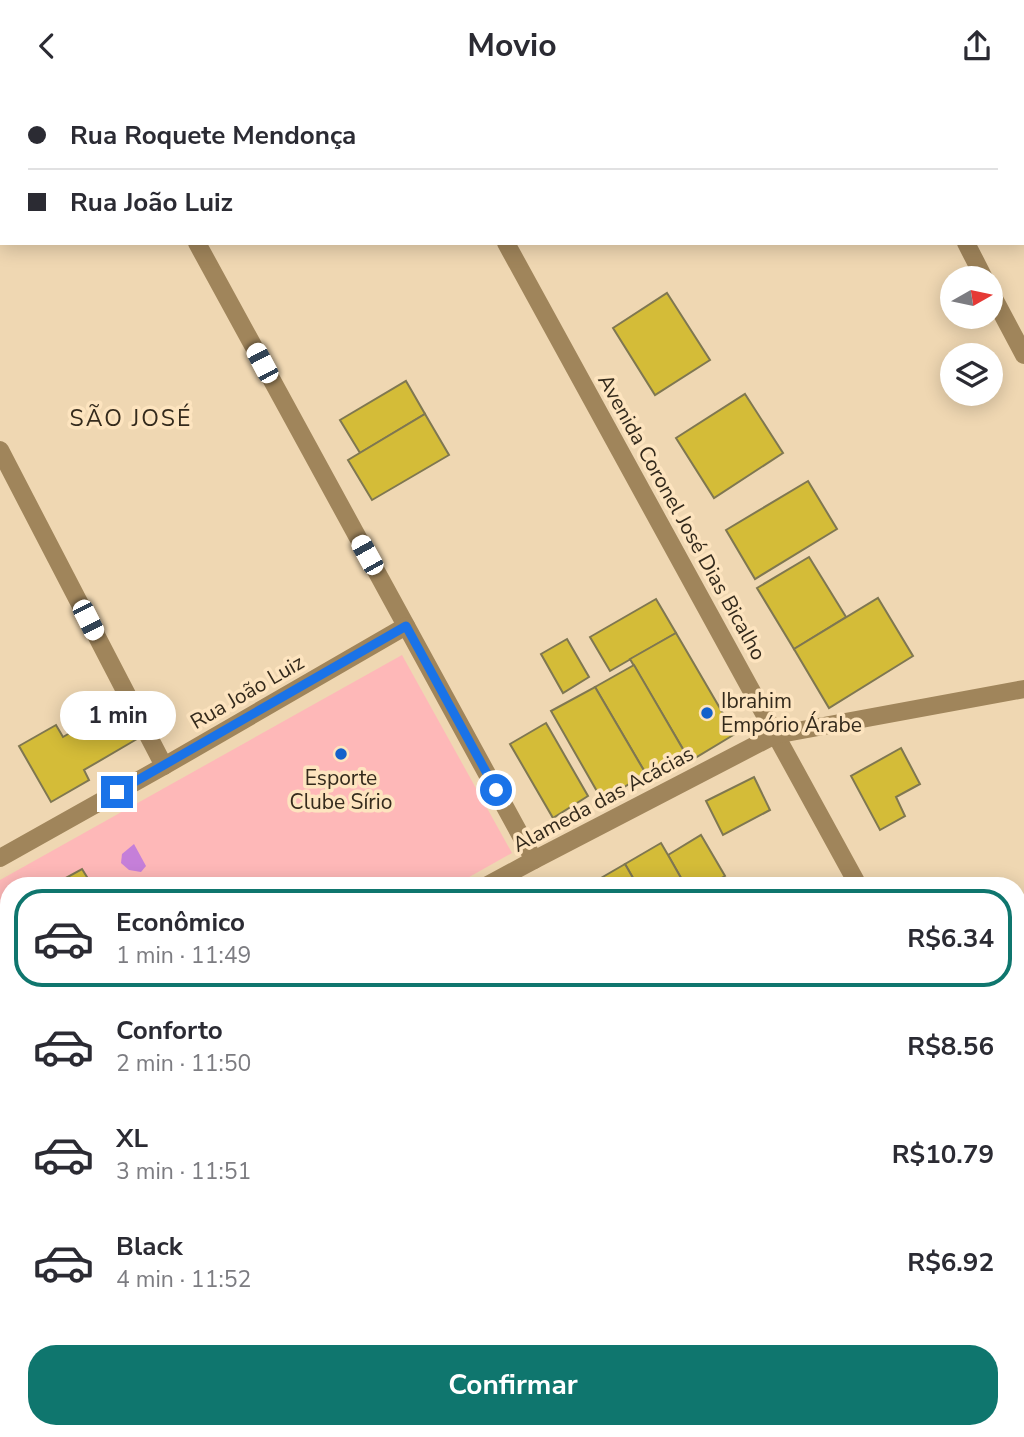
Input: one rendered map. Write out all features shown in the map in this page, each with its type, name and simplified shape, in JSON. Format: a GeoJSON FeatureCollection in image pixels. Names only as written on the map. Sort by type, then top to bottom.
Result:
{"type":"FeatureCollection","features":[{"type":"Feature","properties":{"kind":"street"},"geometry":{"type":"LineString","coordinates":[[198,245],[534,860]]}},
{"type":"Feature","properties":{"kind":"street","name":"Avenida Coronel José Dias Bicalho"},"geometry":{"type":"LineString","coordinates":[[507,245],[854,877]]}},
{"type":"Feature","properties":{"kind":"street"},"geometry":{"type":"LineString","coordinates":[[967,245],[978,266]]}},
{"type":"Feature","properties":{"kind":"street"},"geometry":{"type":"LineString","coordinates":[[1003,315],[1024,355]]}},
{"type":"Feature","properties":{"kind":"street"},"geometry":{"type":"LineString","coordinates":[[0,450],[164,766]]}},
{"type":"Feature","properties":{"kind":"street","name":"Rua João Luiz"},"geometry":{"type":"LineString","coordinates":[[0,858],[406,626]]}},
{"type":"Feature","properties":{"kind":"street","name":"Alameda das Acácias"},"geometry":{"type":"LineString","coordinates":[[503,877],[775,735],[1024,689]]}},
{"type":"Feature","properties":{"kind":"shaded area","name":"Esporte Clube Sírio"},"geometry":{"type":"Polygon","coordinates":[[[402,655],[512,853],[469,877],[5,877],[402,655]]]}},
{"type":"Feature","properties":{"kind":"shaded area"},"geometry":{"type":"Polygon","coordinates":[[[134,844],[146,866],[141,872],[129,870],[121,863],[122,854],[134,844]]]}},
{"type":"Feature","properties":{"kind":"building"},"geometry":{"type":"Polygon","coordinates":[[[667,293],[710,360],[655,395],[613,328],[667,293]]]}},
{"type":"Feature","properties":{"kind":"building"},"geometry":{"type":"Polygon","coordinates":[[[406,381],[425,414],[360,453],[340,420],[406,381]]]}},
{"type":"Feature","properties":{"kind":"building"},"geometry":{"type":"Polygon","coordinates":[[[745,394],[783,453],[714,498],[676,438],[745,394]]]}},
{"type":"Feature","properties":{"kind":"building"},"geometry":{"type":"Polygon","coordinates":[[[425,414],[449,455],[372,500],[348,460],[425,414]]]}},
{"type":"Feature","properties":{"kind":"building"},"geometry":{"type":"Polygon","coordinates":[[[808,481],[837,529],[755,579],[726,530],[808,481]]]}},
{"type":"Feature","properties":{"kind":"building"},"geometry":{"type":"Polygon","coordinates":[[[809,557],[846,617],[794,649],[757,588],[809,557]]]}},
{"type":"Feature","properties":{"kind":"building"},"geometry":{"type":"Polygon","coordinates":[[[878,598],[913,656],[829,708],[794,649],[878,598]]]}},
{"type":"Feature","properties":{"kind":"building"},"geometry":{"type":"Polygon","coordinates":[[[656,599],[676,633],[610,671],[590,637],[656,599]]]}},
{"type":"Feature","properties":{"kind":"building"},"geometry":{"type":"Polygon","coordinates":[[[676,633],[735,734],[690,761],[630,659],[676,633]]]}},
{"type":"Feature","properties":{"kind":"building"},"geometry":{"type":"Polygon","coordinates":[[[567,639],[589,677],[563,693],[541,654],[567,639]]]}},
{"type":"Feature","properties":{"kind":"building"},"geometry":{"type":"Polygon","coordinates":[[[634,665],[684,751],[646,774],[595,687],[634,665]]]}},
{"type":"Feature","properties":{"kind":"building"},"geometry":{"type":"Polygon","coordinates":[[[595,687],[646,774],[602,800],[551,711],[595,687]]]}},
{"type":"Feature","properties":{"kind":"building"},"geometry":{"type":"Polygon","coordinates":[[[118,705],[137,739],[84,770],[89,780],[51,802],[19,746],[56,725],[63,737],[118,705]]]}},
{"type":"Feature","properties":{"kind":"building"},"geometry":{"type":"Polygon","coordinates":[[[546,723],[588,796],[553,818],[510,744],[546,723]]]}},
{"type":"Feature","properties":{"kind":"building"},"geometry":{"type":"Polygon","coordinates":[[[901,748],[920,784],[896,797],[905,816],[880,830],[851,776],[901,748]]]}},
{"type":"Feature","properties":{"kind":"building"},"geometry":{"type":"Polygon","coordinates":[[[754,777],[770,810],[723,835],[706,801],[754,777]]]}},
{"type":"Feature","properties":{"kind":"building"},"geometry":{"type":"Polygon","coordinates":[[[701,835],[725,876],[680,877],[668,855],[701,835]]]}},
{"type":"Feature","properties":{"kind":"building"},"geometry":{"type":"Polygon","coordinates":[[[661,843],[680,877],[632,877],[625,864],[661,843]]]}},
{"type":"Feature","properties":{"kind":"building"},"geometry":{"type":"Polygon","coordinates":[[[625,864],[632,877],[603,877],[625,864]]]}},
{"type":"Feature","properties":{"kind":"building"},"geometry":{"type":"Polygon","coordinates":[[[82,869],[87,877],[68,877],[82,869]]]}},
{"type":"Feature","properties":{"kind":"place","name":"Ibrahim Empório Árabe"},"geometry":{"type":"Point","coordinates":[707,713]}},
{"type":"Feature","properties":{"kind":"place","name":"Esporte Clube Sírio"},"geometry":{"type":"Point","coordinates":[341,754]}},
{"type":"Feature","properties":{"kind":"district","name":"SÃO JOSÉ"},"geometry":{"type":"Point","coordinates":[131,418]}},
{"type":"Feature","properties":{"kind":"route"},"geometry":{"type":"LineString","coordinates":[[117,792],[406,626],[496,790]]}}]}
